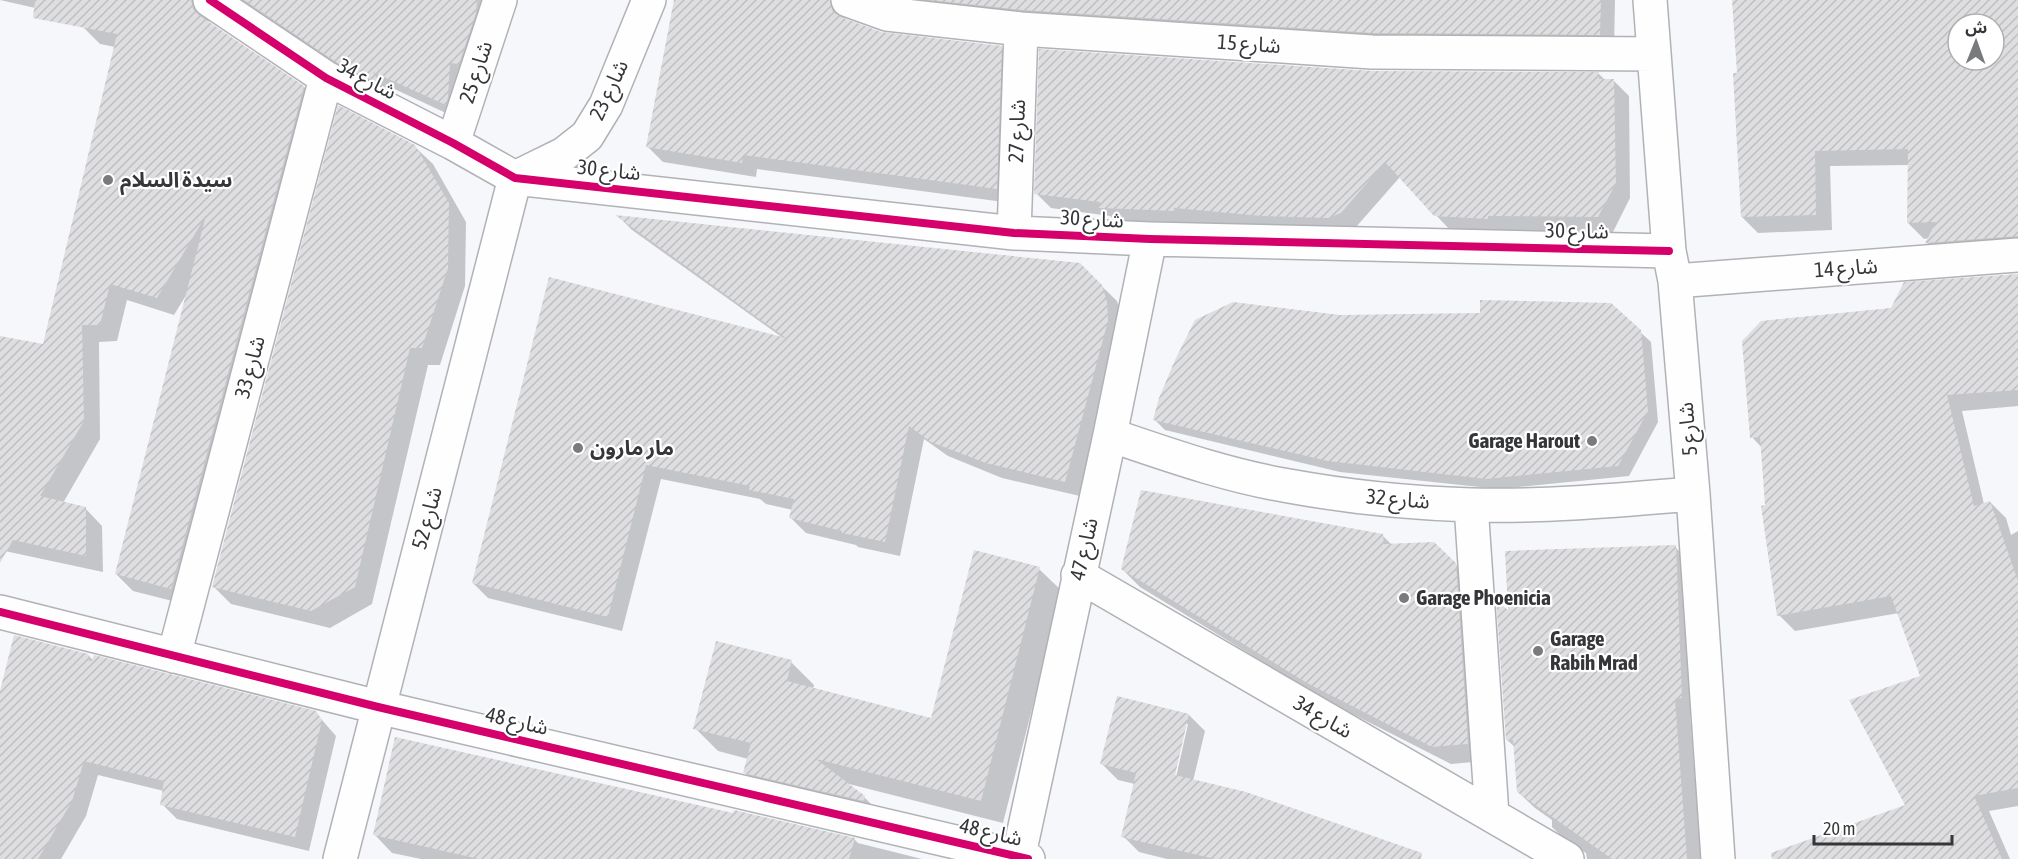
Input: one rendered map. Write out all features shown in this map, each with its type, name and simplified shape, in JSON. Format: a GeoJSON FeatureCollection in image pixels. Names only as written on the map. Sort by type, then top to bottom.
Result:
{"type":"FeatureCollection","features":[{"type":"Feature","properties":{"kind":"street","name":"شارع 34"},"geometry":{"type":"LineString","coordinates":[[210,0],[326,78],[453,143],[515,178]]}},
{"type":"Feature","properties":{"kind":"street","name":"شارع 25"},"geometry":{"type":"LineString","coordinates":[[453,143],[500,0]]}},
{"type":"Feature","properties":{"kind":"street","name":"شارع 23"},"geometry":{"type":"LineString","coordinates":[[515,178],[564,154],[587,136],[606,105],[649,0]]}},
{"type":"Feature","properties":{"kind":"street","name":"شارع 15"},"geometry":{"type":"LineString","coordinates":[[848,0],[887,14],[1021,28],[1372,52],[1653,54]]}},
{"type":"Feature","properties":{"kind":"street","name":"شارع 5"},"geometry":{"type":"LineString","coordinates":[[1650,0],[1653,54],[1694,494],[1718,859]]}},
{"type":"Feature","properties":{"kind":"street","name":"شارع 27"},"geometry":{"type":"LineString","coordinates":[[1014,233],[1021,28]]}},
{"type":"Feature","properties":{"kind":"street","name":"شارع 33"},"geometry":{"type":"LineString","coordinates":[[174,656],[326,78]]}},
{"type":"Feature","properties":{"kind":"street","name":"شارع 30"},"geometry":{"type":"LineString","coordinates":[[515,178],[1014,233],[1672,266]]}},
{"type":"Feature","properties":{"kind":"street","name":"شارع 52"},"geometry":{"type":"LineString","coordinates":[[340,859],[515,178]]}},
{"type":"Feature","properties":{"kind":"street","name":"شارع 47"},"geometry":{"type":"LineString","coordinates":[[1021,858],[1078,575],[1110,435],[1150,239]]}},
{"type":"Feature","properties":{"kind":"street","name":"شارع 14"},"geometry":{"type":"LineString","coordinates":[[1672,266],[2018,255]]}},
{"type":"Feature","properties":{"kind":"street","name":"شارع 32"},"geometry":{"type":"LineString","coordinates":[[1110,435],[1198,465],[1288,486],[1379,499],[1471,505],[1551,503],[1694,494]]}},
{"type":"Feature","properties":{"kind":"street"},"geometry":{"type":"LineString","coordinates":[[1471,505],[1492,815]]}},
{"type":"Feature","properties":{"kind":"street","name":"شارع 34"},"geometry":{"type":"LineString","coordinates":[[1078,575],[1568,859]]}},
{"type":"Feature","properties":{"kind":"street","name":"شارع 48"},"geometry":{"type":"LineString","coordinates":[[0,612],[378,707],[1021,858]]}},
{"type":"Feature","properties":{"kind":"building"},"geometry":{"type":"Polygon","coordinates":[[[35,0],[191,0],[193,9],[200,16],[304,86],[171,589],[115,574],[206,215],[157,298],[110,284],[100,325],[82,325],[84,421],[40,496],[86,507],[86,556],[13,540],[0,563],[0,336],[43,344],[117,34],[33,18],[35,0]]]}},
{"type":"Feature","properties":{"kind":"building"},"geometry":{"type":"Polygon","coordinates":[[[244,0],[477,0],[476,13],[459,64],[450,63],[446,105],[373,72],[381,85],[336,62],[244,0]]]}},
{"type":"Feature","properties":{"kind":"building"},"geometry":{"type":"Polygon","coordinates":[[[674,0],[830,0],[833,12],[881,32],[1002,46],[997,189],[743,155],[742,163],[646,147],[674,0]]]}},
{"type":"Feature","properties":{"kind":"building"},"geometry":{"type":"Polygon","coordinates":[[[930,0],[1601,0],[1600,35],[1373,33],[1023,10],[930,0]]]}},
{"type":"Feature","properties":{"kind":"building"},"geometry":{"type":"Polygon","coordinates":[[[1732,0],[2018,0],[2018,236],[1925,243],[1936,222],[1907,223],[1908,149],[1815,151],[1816,215],[1741,217],[1733,73],[1737,73],[1732,0]]]}},
{"type":"Feature","properties":{"kind":"building"},"geometry":{"type":"Polygon","coordinates":[[[1039,49],[1372,71],[1599,72],[1599,79],[1614,79],[1616,183],[1598,217],[1488,216],[1488,219],[1434,216],[1385,162],[1341,213],[1328,218],[1262,216],[1174,208],[1174,211],[1099,208],[1100,202],[1034,194],[1039,49]]]}},
{"type":"Feature","properties":{"kind":"building"},"geometry":{"type":"Polygon","coordinates":[[[338,105],[415,145],[449,203],[448,268],[422,348],[410,348],[355,587],[311,611],[212,587],[338,105]]]}},
{"type":"Feature","properties":{"kind":"building"},"geometry":{"type":"Polygon","coordinates":[[[615,215],[1080,263],[1102,285],[1107,302],[1108,321],[1065,482],[986,463],[931,442],[909,426],[885,542],[789,518],[794,499],[749,490],[750,486],[646,465],[608,617],[472,583],[549,277],[786,338],[615,215]]]}},
{"type":"Feature","properties":{"kind":"building"},"geometry":{"type":"Polygon","coordinates":[[[2018,274],[2018,390],[1947,395],[1974,506],[1990,501],[2018,581],[2018,788],[1974,796],[2002,859],[1772,859],[1771,853],[1905,805],[1849,700],[1920,676],[1891,596],[1777,616],[1761,506],[1765,505],[1760,437],[1750,438],[1742,341],[1761,321],[1891,308],[1904,282],[2018,274]]]}},
{"type":"Feature","properties":{"kind":"building"},"geometry":{"type":"Polygon","coordinates":[[[1480,300],[1611,303],[1641,330],[1648,411],[1618,466],[1486,479],[1328,461],[1153,420],[1159,398],[1195,320],[1233,302],[1340,315],[1480,313],[1480,300]]]}},
{"type":"Feature","properties":{"kind":"building"},"geometry":{"type":"Polygon","coordinates":[[[1141,490],[1383,534],[1384,544],[1434,542],[1456,563],[1468,744],[1432,747],[1307,683],[1121,569],[1141,490]]]}},
{"type":"Feature","properties":{"kind":"building"},"geometry":{"type":"Polygon","coordinates":[[[1676,545],[1682,698],[1675,699],[1687,859],[1612,859],[1517,792],[1513,740],[1506,740],[1496,600],[1508,610],[1505,551],[1676,545]]]}},
{"type":"Feature","properties":{"kind":"building"},"geometry":{"type":"Polygon","coordinates":[[[974,550],[1040,567],[981,801],[816,759],[865,796],[864,801],[743,773],[751,743],[693,729],[716,641],[792,660],[787,681],[931,718],[974,550]]]}},
{"type":"Feature","properties":{"kind":"building"},"geometry":{"type":"Polygon","coordinates":[[[14,635],[88,654],[89,661],[92,661],[94,655],[316,711],[322,720],[295,837],[160,805],[164,781],[84,761],[72,801],[38,859],[0,859],[0,691],[14,635]]]}},
{"type":"Feature","properties":{"kind":"building"},"geometry":{"type":"Polygon","coordinates":[[[1117,696],[1189,714],[1175,775],[1246,792],[1422,853],[1421,859],[1215,859],[1121,837],[1136,773],[1100,764],[1117,696]]]}},
{"type":"Feature","properties":{"kind":"building"},"geometry":{"type":"Polygon","coordinates":[[[395,737],[855,838],[849,859],[479,859],[373,835],[395,737]]]}},
{"type":"Feature","properties":{"kind":"cycle path"},"geometry":{"type":"LineString","coordinates":[[210,0],[326,78],[453,143],[515,178],[1014,233],[1150,239],[1669,251]]}},
{"type":"Feature","properties":{"kind":"cycle path"},"geometry":{"type":"LineString","coordinates":[[0,612],[378,707],[1028,859]]}},
{"type":"Feature","properties":{"kind":"place","name":"سيدة السلام"},"geometry":{"type":"Point","coordinates":[108,180]}},
{"type":"Feature","properties":{"kind":"place","name":"Garage Harout"},"geometry":{"type":"Point","coordinates":[1592,441]}},
{"type":"Feature","properties":{"kind":"place","name":"مار مارون"},"geometry":{"type":"Point","coordinates":[578,448]}},
{"type":"Feature","properties":{"kind":"place","name":"Garage Phoenicia"},"geometry":{"type":"Point","coordinates":[1404,598]}},
{"type":"Feature","properties":{"kind":"place","name":"Garage Rabih Mrad"},"geometry":{"type":"Point","coordinates":[1538,651]}}]}
